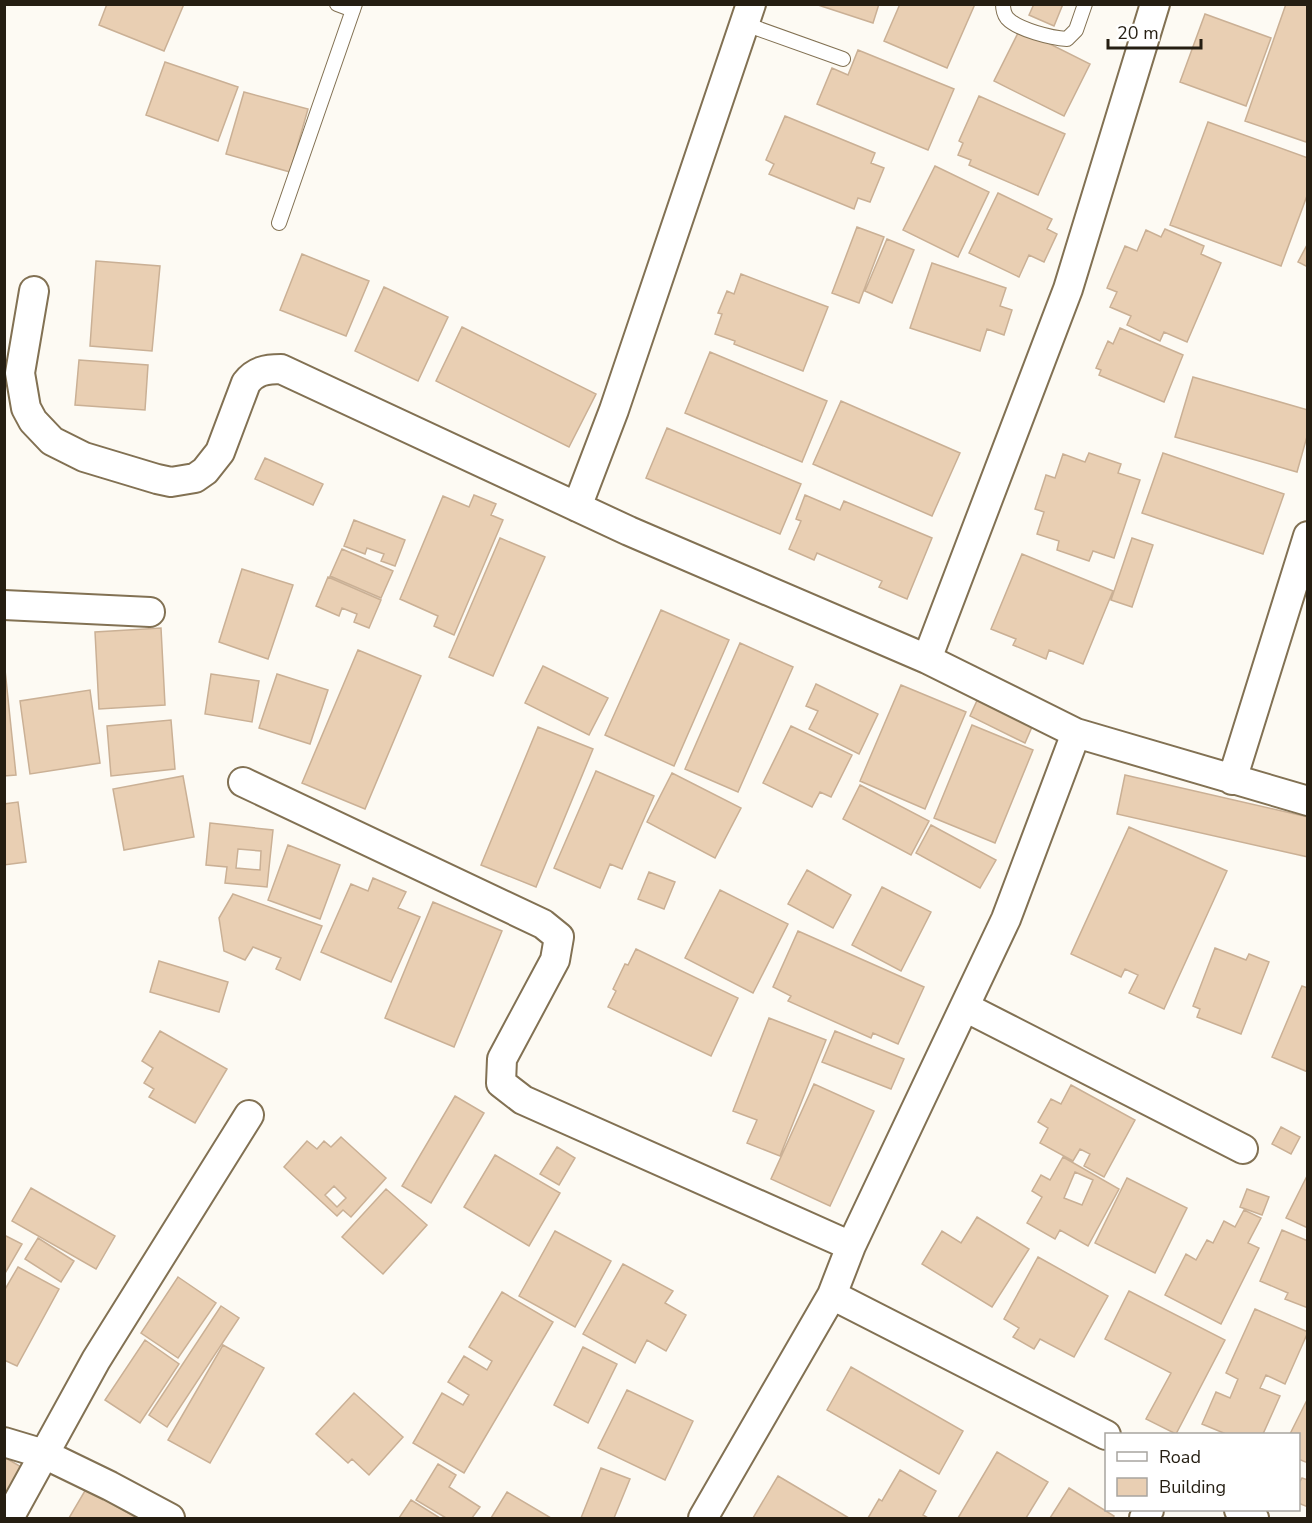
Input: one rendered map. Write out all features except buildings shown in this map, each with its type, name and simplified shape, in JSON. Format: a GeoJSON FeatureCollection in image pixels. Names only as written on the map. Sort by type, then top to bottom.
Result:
{"type":"FeatureCollection","features":[{"type":"Feature","properties":{"kind":"street"},"geometry":{"type":"LineString","coordinates":[[927,659],[1068,289],[1155,4]]}},
{"type":"Feature","properties":{"kind":"street"},"geometry":{"type":"LineString","coordinates":[[577,507],[614,410],[748,14]]}},
{"type":"Feature","properties":{"kind":"street"},"geometry":{"type":"LineString","coordinates":[[34,291],[20,373],[26,408],[33,421],[52,441],[84,458],[171,482],[195,478],[205,471],[220,452],[246,383],[252,375],[261,371],[281,369],[577,507],[927,659],[1076,733],[1308,801]]}},
{"type":"Feature","properties":{"kind":"street"},"geometry":{"type":"LineString","coordinates":[[1232,780],[1306,546]]}},
{"type":"Feature","properties":{"kind":"street"},"geometry":{"type":"LineString","coordinates":[[4,605],[150,612]]}},
{"type":"Feature","properties":{"kind":"street"},"geometry":{"type":"LineString","coordinates":[[703,1518],[832,1295],[851,1246],[1006,919],[1076,733]]}},
{"type":"Feature","properties":{"kind":"street"},"geometry":{"type":"LineString","coordinates":[[243,782],[543,924],[559,937],[555,960],[502,1059],[501,1083],[523,1100],[851,1246]]}},
{"type":"Feature","properties":{"kind":"street"},"geometry":{"type":"LineString","coordinates":[[966,1006],[1243,1149]]}},
{"type":"Feature","properties":{"kind":"street"},"geometry":{"type":"LineString","coordinates":[[9,1518],[96,1360],[249,1115]]}},
{"type":"Feature","properties":{"kind":"street"},"geometry":{"type":"LineString","coordinates":[[832,1295],[1105,1434]]}},
{"type":"Feature","properties":{"kind":"street"},"geometry":{"type":"LineString","coordinates":[[4,1442],[44,1454],[170,1518]]}},
{"type":"Feature","properties":{"kind":"lane"},"geometry":{"type":"LineString","coordinates":[[279,223],[354,7],[337,4]]}},
{"type":"Feature","properties":{"kind":"lane"},"geometry":{"type":"LineString","coordinates":[[1003,4],[1005,16],[1013,23],[1051,38],[1067,39],[1076,30],[1085,4]]}},
{"type":"Feature","properties":{"kind":"lane"},"geometry":{"type":"LineString","coordinates":[[748,14],[843,59]]}}]}
